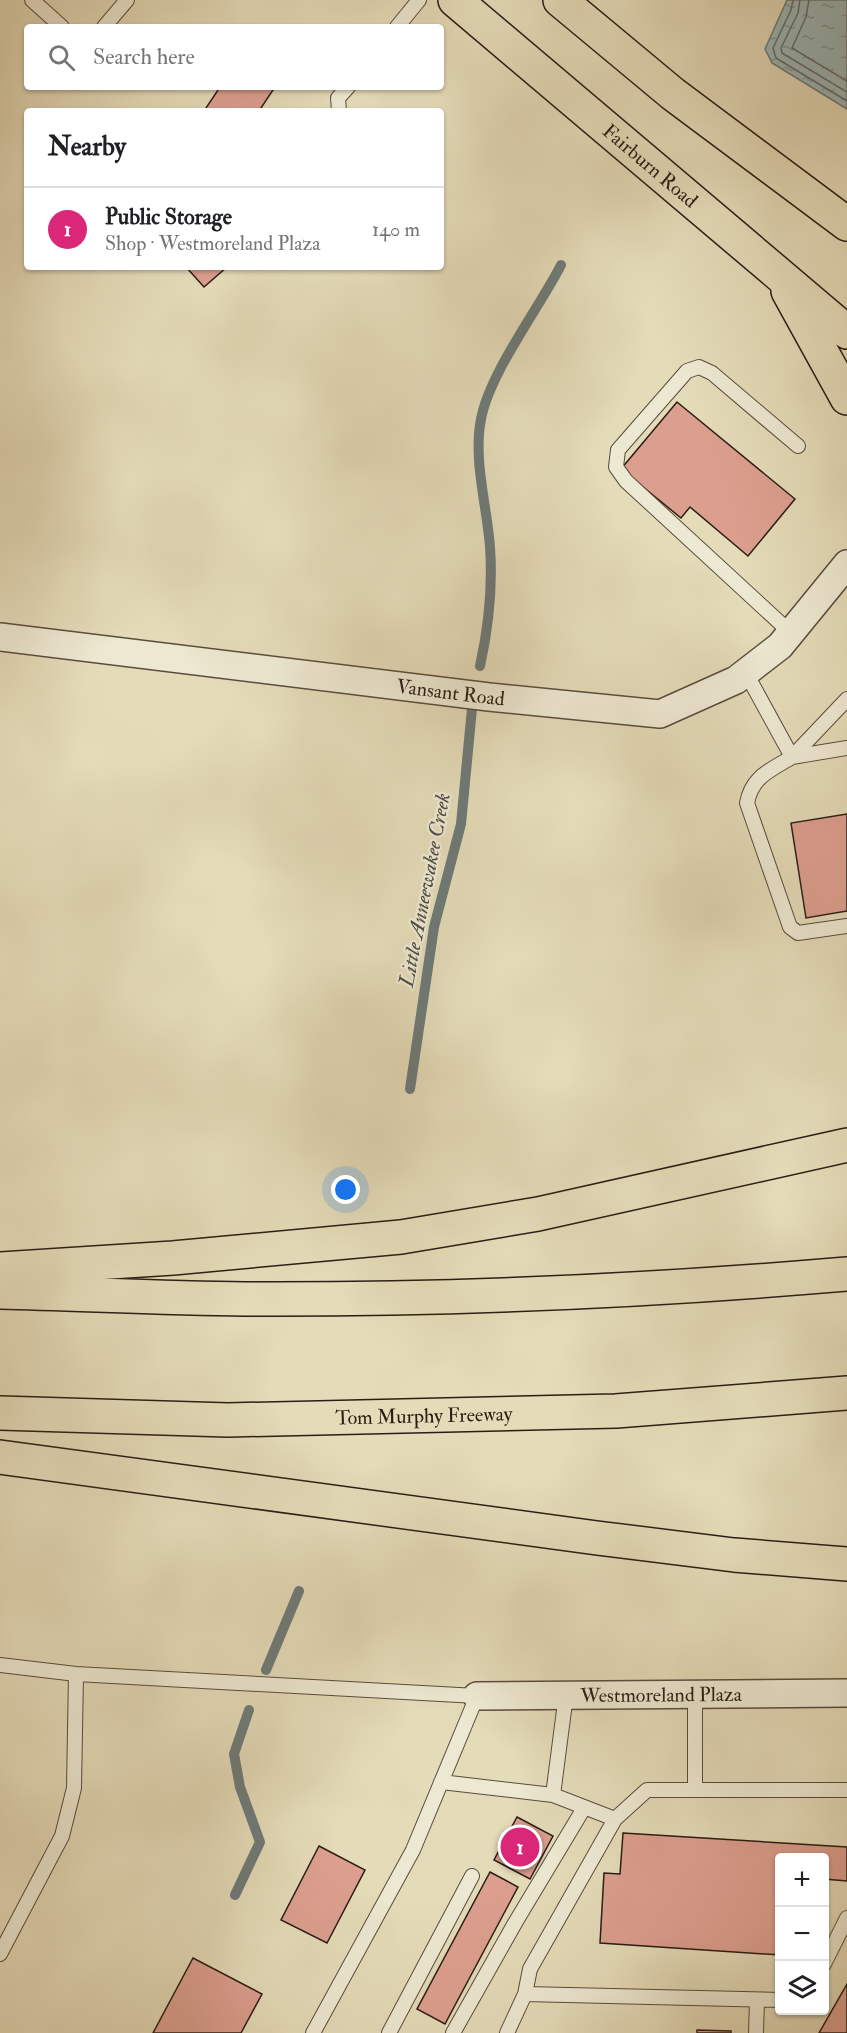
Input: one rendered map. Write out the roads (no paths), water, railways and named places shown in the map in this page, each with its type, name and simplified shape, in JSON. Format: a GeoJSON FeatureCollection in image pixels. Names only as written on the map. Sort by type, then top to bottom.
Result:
{"type":"FeatureCollection","features":[{"type":"Feature","properties":{"kind":"main road","name":"Fairburn Road"},"geometry":{"type":"LineString","coordinates":[[455,0],[847,332]]}},
{"type":"Feature","properties":{"kind":"main road"},"geometry":{"type":"LineString","coordinates":[[560,0],[674,94],[847,224]]}},
{"type":"Feature","properties":{"kind":"main road"},"geometry":{"type":"LineString","coordinates":[[777,170],[847,205]]}},
{"type":"Feature","properties":{"kind":"main road"},"geometry":{"type":"LineString","coordinates":[[777,271],[847,398]]}},
{"type":"Feature","properties":{"kind":"main road"},"geometry":{"type":"LineString","coordinates":[[0,1269],[173,1258],[401,1237],[538,1214],[847,1145]]}},
{"type":"Feature","properties":{"kind":"main road"},"geometry":{"type":"LineString","coordinates":[[0,1292],[244,1299],[424,1296],[712,1285],[847,1274]]}},
{"type":"Feature","properties":{"kind":"main road","name":"Tom Murphy Freeway"},"geometry":{"type":"LineString","coordinates":[[0,1413],[228,1420],[557,1413],[616,1411],[847,1393]]}},
{"type":"Feature","properties":{"kind":"main road"},"geometry":{"type":"LineString","coordinates":[[0,1457],[597,1538],[734,1555],[847,1564]]}},
{"type":"Feature","properties":{"kind":"street","name":"Vansant Road"},"geometry":{"type":"LineString","coordinates":[[0,637],[489,697],[660,714],[736,680],[780,646],[847,564]]}},
{"type":"Feature","properties":{"kind":"street","name":"Westmoreland Plaza"},"geometry":{"type":"LineString","coordinates":[[477,1696],[847,1693]]}},
{"type":"Feature","properties":{"kind":"lane"},"geometry":{"type":"LineString","coordinates":[[32,0],[59,24]]}},
{"type":"Feature","properties":{"kind":"lane"},"geometry":{"type":"LineString","coordinates":[[107,24],[127,0]]}},
{"type":"Feature","properties":{"kind":"lane"},"geometry":{"type":"LineString","coordinates":[[399,24],[419,0]]}},
{"type":"Feature","properties":{"kind":"lane"},"geometry":{"type":"LineString","coordinates":[[339,108],[338,98],[345,90]]}},
{"type":"Feature","properties":{"kind":"lane"},"geometry":{"type":"LineString","coordinates":[[791,633],[626,481],[616,467],[618,450],[687,371],[699,367],[712,373],[798,446]]}},
{"type":"Feature","properties":{"kind":"lane"},"geometry":{"type":"LineString","coordinates":[[746,673],[792,757]]}},
{"type":"Feature","properties":{"kind":"lane"},"geometry":{"type":"LineString","coordinates":[[847,699],[792,757],[761,776],[750,788],[747,803],[790,927],[798,933],[847,926]]}},
{"type":"Feature","properties":{"kind":"lane"},"geometry":{"type":"LineString","coordinates":[[792,757],[847,748]]}},
{"type":"Feature","properties":{"kind":"lane"},"geometry":{"type":"LineString","coordinates":[[0,1665],[76,1674],[477,1696],[413,1850],[313,2033]]}},
{"type":"Feature","properties":{"kind":"lane"},"geometry":{"type":"LineString","coordinates":[[0,1954],[62,1836],[74,1788],[76,1674]]}},
{"type":"Feature","properties":{"kind":"lane"},"geometry":{"type":"LineString","coordinates":[[695,1694],[695,1789]]}},
{"type":"Feature","properties":{"kind":"lane"},"geometry":{"type":"LineString","coordinates":[[553,1795],[566,1695]]}},
{"type":"Feature","properties":{"kind":"lane"},"geometry":{"type":"LineString","coordinates":[[441,1782],[553,1795],[615,1819]]}},
{"type":"Feature","properties":{"kind":"lane"},"geometry":{"type":"LineString","coordinates":[[507,2033],[525,1994],[530,1969],[615,1819],[647,1790],[847,1790]]}},
{"type":"Feature","properties":{"kind":"lane"},"geometry":{"type":"LineString","coordinates":[[453,2033],[514,1923],[584,1808]]}},
{"type":"Feature","properties":{"kind":"lane"},"geometry":{"type":"LineString","coordinates":[[389,2033],[472,1876]]}},
{"type":"Feature","properties":{"kind":"lane"},"geometry":{"type":"LineString","coordinates":[[826,1961],[847,1918]]}},
{"type":"Feature","properties":{"kind":"lane"},"geometry":{"type":"LineString","coordinates":[[525,1994],[775,2000]]}},
{"type":"Feature","properties":{"kind":"lane"},"geometry":{"type":"LineString","coordinates":[[756,2033],[757,2000]]}},
{"type":"Feature","properties":{"kind":"water"},"geometry":{"type":"Polygon","coordinates":[[[787,0],[847,0],[847,109],[772,63],[765,49],[787,0]]]}},
{"type":"Feature","properties":{"kind":"waterway","name":"Little Anneewakee Creek"},"geometry":{"type":"LineString","coordinates":[[480,666],[491,592],[490,547],[479,451],[481,419],[486,401],[504,361],[561,265]]}},
{"type":"Feature","properties":{"kind":"waterway","name":"Little Anneewakee Creek"},"geometry":{"type":"LineString","coordinates":[[410,1089],[434,927],[461,824],[473,698]]}},
{"type":"Feature","properties":{"kind":"waterway","name":"Little Anneewakee Creek"},"geometry":{"type":"LineString","coordinates":[[266,1670],[299,1591]]}},
{"type":"Feature","properties":{"kind":"waterway","name":"Little Anneewakee Creek"},"geometry":{"type":"LineString","coordinates":[[235,1895],[260,1842],[240,1787],[234,1754],[249,1710]]}},
{"type":"Feature","properties":{"kind":"place","name":"Public Storage"},"geometry":{"type":"Point","coordinates":[520,1847]}}]}
